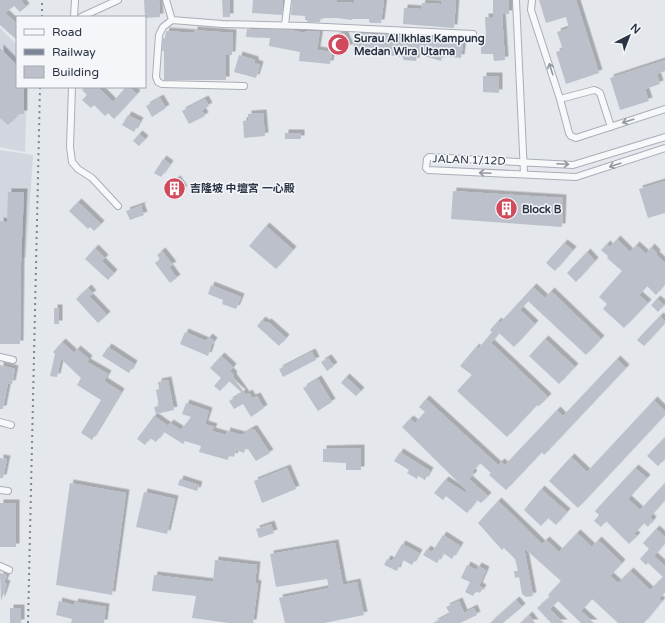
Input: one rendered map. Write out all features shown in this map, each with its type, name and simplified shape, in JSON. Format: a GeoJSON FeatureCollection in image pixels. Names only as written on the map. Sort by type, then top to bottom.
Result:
{"type":"FeatureCollection","features":[{"type":"Feature","properties":{"kind":"street"},"geometry":{"type":"LineString","coordinates":[[74,16],[75,0]]}},
{"type":"Feature","properties":{"kind":"street"},"geometry":{"type":"LineString","coordinates":[[83,16],[118,0]]}},
{"type":"Feature","properties":{"kind":"street"},"geometry":{"type":"LineString","coordinates":[[166,0],[172,20]]}},
{"type":"Feature","properties":{"kind":"street"},"geometry":{"type":"LineString","coordinates":[[285,25],[288,0]]}},
{"type":"Feature","properties":{"kind":"street"},"geometry":{"type":"LineString","coordinates":[[516,0],[524,174]]}},
{"type":"Feature","properties":{"kind":"street"},"geometry":{"type":"LineString","coordinates":[[532,0],[531,10],[571,136],[576,138],[665,109]]}},
{"type":"Feature","properties":{"kind":"street"},"geometry":{"type":"LineString","coordinates":[[244,86],[162,84],[158,82],[156,77],[159,35],[163,27],[172,20],[222,24],[285,25],[473,34]]}},
{"type":"Feature","properties":{"kind":"street"},"geometry":{"type":"LineString","coordinates":[[72,88],[72,162],[76,167],[92,178],[118,206]]}},
{"type":"Feature","properties":{"kind":"street"},"geometry":{"type":"LineString","coordinates":[[560,99],[594,90],[598,91],[612,127]]}},
{"type":"Feature","properties":{"kind":"street","name":"JALAN 1/12D"},"geometry":{"type":"LineString","coordinates":[[665,137],[573,165],[429,157],[427,159],[426,168],[428,170],[576,177],[665,148]]}},
{"type":"Feature","properties":{"kind":"street"},"geometry":{"type":"LineString","coordinates":[[0,357],[13,360]]}},
{"type":"Feature","properties":{"kind":"street"},"geometry":{"type":"LineString","coordinates":[[0,422],[12,425]]}},
{"type":"Feature","properties":{"kind":"street"},"geometry":{"type":"LineString","coordinates":[[0,490],[8,491]]}},
{"type":"Feature","properties":{"kind":"street"},"geometry":{"type":"LineString","coordinates":[[0,566],[9,570]]}},
{"type":"Feature","properties":{"kind":"shaded area"},"geometry":{"type":"Polygon","coordinates":[[[0,28],[16,44],[16,88],[27,88],[25,152],[0,147],[0,28]]]}},
{"type":"Feature","properties":{"kind":"shaded area"},"geometry":{"type":"Polygon","coordinates":[[[0,150],[33,155],[26,258],[0,254],[0,150]]]}},
{"type":"Feature","properties":{"kind":"building"},"geometry":{"type":"Polygon","coordinates":[[[0,0],[21,0],[26,7],[20,12],[14,6],[5,13],[16,23],[16,39],[0,25],[0,0]]]}},
{"type":"Feature","properties":{"kind":"building"},"geometry":{"type":"Polygon","coordinates":[[[144,0],[159,0],[160,17],[146,18],[144,0]]]}},
{"type":"Feature","properties":{"kind":"building"},"geometry":{"type":"Polygon","coordinates":[[[222,0],[230,0],[230,17],[223,17],[222,0]]]}},
{"type":"Feature","properties":{"kind":"building"},"geometry":{"type":"Polygon","coordinates":[[[253,0],[283,0],[282,15],[252,13],[253,0]]]}},
{"type":"Feature","properties":{"kind":"building"},"geometry":{"type":"Polygon","coordinates":[[[292,0],[337,0],[336,2],[354,3],[355,0],[384,0],[381,23],[371,23],[369,22],[369,19],[352,20],[337,18],[321,18],[320,22],[307,22],[307,20],[305,20],[305,16],[291,15],[292,0]]]}},
{"type":"Feature","properties":{"kind":"building"},"geometry":{"type":"Polygon","coordinates":[[[441,0],[456,0],[454,28],[403,24],[404,8],[421,9],[422,3],[441,4],[441,0]]]}},
{"type":"Feature","properties":{"kind":"building"},"geometry":{"type":"Polygon","coordinates":[[[493,0],[509,0],[509,14],[502,14],[505,60],[494,61],[493,54],[481,54],[481,46],[484,46],[486,36],[485,17],[493,17],[493,0]]]}},
{"type":"Feature","properties":{"kind":"building"},"geometry":{"type":"Polygon","coordinates":[[[539,0],[576,0],[599,73],[566,84],[556,52],[563,50],[557,32],[569,28],[566,17],[546,23],[539,0]]]}},
{"type":"Feature","properties":{"kind":"building"},"geometry":{"type":"Polygon","coordinates":[[[247,29],[290,30],[305,33],[306,31],[320,31],[317,50],[332,52],[330,64],[299,61],[300,52],[269,46],[270,38],[246,37],[247,29]]]}},
{"type":"Feature","properties":{"kind":"building"},"geometry":{"type":"Polygon","coordinates":[[[194,30],[233,33],[232,55],[226,55],[226,80],[164,80],[164,51],[162,51],[163,38],[165,38],[166,31],[194,33],[194,30]]]}},
{"type":"Feature","properties":{"kind":"building","name":"Surau Al Ikhlas Kampung Medan Wira Utama"},"geometry":{"type":"Polygon","coordinates":[[[344,33],[350,47],[334,54],[328,40],[344,33]]]}},
{"type":"Feature","properties":{"kind":"building"},"geometry":{"type":"Polygon","coordinates":[[[354,33],[446,38],[445,41],[463,43],[461,58],[442,56],[441,61],[417,54],[416,61],[403,60],[403,57],[379,54],[379,56],[369,55],[369,53],[353,52],[354,33]]]}},
{"type":"Feature","properties":{"kind":"building"},"geometry":{"type":"Polygon","coordinates":[[[0,48],[16,64],[16,88],[24,88],[24,114],[19,114],[8,125],[0,118],[0,48]]]}},
{"type":"Feature","properties":{"kind":"building"},"geometry":{"type":"Polygon","coordinates":[[[239,55],[255,60],[255,63],[260,65],[256,78],[234,72],[239,55]]]}},
{"type":"Feature","properties":{"kind":"building"},"geometry":{"type":"Polygon","coordinates":[[[665,60],[665,71],[657,74],[660,84],[645,89],[649,101],[620,110],[610,78],[665,60]]]}},
{"type":"Feature","properties":{"kind":"building"},"geometry":{"type":"Polygon","coordinates":[[[483,76],[499,76],[499,93],[483,92],[483,76]]]}},
{"type":"Feature","properties":{"kind":"building"},"geometry":{"type":"Polygon","coordinates":[[[84,88],[99,88],[113,102],[125,88],[131,88],[137,94],[114,119],[108,113],[105,116],[94,105],[91,108],[82,100],[87,95],[82,90],[84,88]]]}},
{"type":"Feature","properties":{"kind":"building"},"geometry":{"type":"Polygon","coordinates":[[[160,98],[166,108],[152,117],[146,106],[160,98]]]}},
{"type":"Feature","properties":{"kind":"building"},"geometry":{"type":"Polygon","coordinates":[[[205,99],[209,106],[202,110],[205,116],[189,124],[182,111],[205,99]]]}},
{"type":"Feature","properties":{"kind":"building"},"geometry":{"type":"Polygon","coordinates":[[[263,113],[265,136],[244,138],[243,121],[248,120],[248,114],[263,113]]]}},
{"type":"Feature","properties":{"kind":"building"},"geometry":{"type":"Polygon","coordinates":[[[128,115],[140,121],[134,132],[122,125],[128,115]]]}},
{"type":"Feature","properties":{"kind":"building"},"geometry":{"type":"Polygon","coordinates":[[[285,133],[301,133],[301,139],[285,139],[285,133]]]}},
{"type":"Feature","properties":{"kind":"building"},"geometry":{"type":"Polygon","coordinates":[[[139,134],[145,139],[139,146],[133,141],[139,134]]]}},
{"type":"Feature","properties":{"kind":"building"},"geometry":{"type":"Polygon","coordinates":[[[163,159],[170,164],[161,177],[154,173],[163,159]]]}},
{"type":"Feature","properties":{"kind":"building","name":"吉隆坡 中壇宮 一心殿"},"geometry":{"type":"Polygon","coordinates":[[[177,179],[184,189],[173,197],[166,187],[177,179]]]}},
{"type":"Feature","properties":{"kind":"building"},"geometry":{"type":"Polygon","coordinates":[[[665,181],[665,213],[648,218],[639,189],[665,181]]]}},
{"type":"Feature","properties":{"kind":"building","name":"Block B"},"geometry":{"type":"Polygon","coordinates":[[[453,191],[563,198],[562,227],[451,219],[453,191]]]}},
{"type":"Feature","properties":{"kind":"building"},"geometry":{"type":"Polygon","coordinates":[[[8,192],[24,192],[20,344],[0,344],[0,221],[7,222],[8,192]]]}},
{"type":"Feature","properties":{"kind":"building"},"geometry":{"type":"Polygon","coordinates":[[[78,202],[101,224],[94,231],[90,227],[88,229],[69,211],[78,202]]]}},
{"type":"Feature","properties":{"kind":"building"},"geometry":{"type":"Polygon","coordinates":[[[143,205],[141,207],[144,215],[130,220],[126,211],[143,205]]]}},
{"type":"Feature","properties":{"kind":"building"},"geometry":{"type":"Polygon","coordinates":[[[266,226],[293,250],[276,269],[249,246],[266,226]]]}},
{"type":"Feature","properties":{"kind":"building"},"geometry":{"type":"Polygon","coordinates":[[[617,239],[630,252],[636,245],[646,254],[651,247],[657,253],[656,255],[665,263],[665,284],[656,295],[647,286],[639,295],[648,303],[624,328],[603,309],[607,304],[599,297],[622,271],[607,258],[608,256],[601,250],[607,244],[610,247],[617,239]]]}},
{"type":"Feature","properties":{"kind":"building"},"geometry":{"type":"Polygon","coordinates":[[[564,243],[573,250],[555,271],[546,263],[564,243]]]}},
{"type":"Feature","properties":{"kind":"building"},"geometry":{"type":"Polygon","coordinates":[[[95,248],[105,258],[102,261],[114,273],[108,280],[85,259],[95,248]]]}},
{"type":"Feature","properties":{"kind":"building"},"geometry":{"type":"Polygon","coordinates":[[[162,251],[173,265],[169,267],[177,278],[170,283],[155,263],[160,259],[157,255],[162,251]]]}},
{"type":"Feature","properties":{"kind":"building"},"geometry":{"type":"Polygon","coordinates":[[[587,252],[595,261],[576,282],[567,273],[587,252]]]}},
{"type":"Feature","properties":{"kind":"building"},"geometry":{"type":"Polygon","coordinates":[[[211,285],[241,297],[236,309],[222,304],[223,300],[208,294],[211,285]]]}},
{"type":"Feature","properties":{"kind":"building"},"geometry":{"type":"Polygon","coordinates":[[[533,287],[545,298],[551,291],[601,339],[586,355],[528,301],[520,310],[535,324],[514,347],[499,333],[491,343],[548,397],[539,406],[537,405],[507,437],[457,391],[472,375],[460,366],[476,347],[478,349],[492,332],[490,330],[498,321],[500,323],[533,287]]]}},
{"type":"Feature","properties":{"kind":"building"},"geometry":{"type":"Polygon","coordinates":[[[88,288],[93,294],[89,296],[107,315],[98,323],[76,299],[88,288]]]}},
{"type":"Feature","properties":{"kind":"building"},"geometry":{"type":"Polygon","coordinates":[[[657,299],[664,305],[658,312],[651,305],[657,299]]]}},
{"type":"Feature","properties":{"kind":"building"},"geometry":{"type":"Polygon","coordinates":[[[54,308],[59,308],[59,324],[54,324],[54,308]]]}},
{"type":"Feature","properties":{"kind":"building"},"geometry":{"type":"Polygon","coordinates":[[[660,316],[665,323],[644,346],[637,340],[660,316]]]}},
{"type":"Feature","properties":{"kind":"building"},"geometry":{"type":"Polygon","coordinates":[[[262,320],[266,323],[268,322],[286,338],[279,346],[257,326],[262,320]]]}},
{"type":"Feature","properties":{"kind":"building"},"geometry":{"type":"Polygon","coordinates":[[[185,332],[206,341],[209,337],[214,341],[210,347],[208,356],[180,344],[185,332]]]}},
{"type":"Feature","properties":{"kind":"building"},"geometry":{"type":"Polygon","coordinates":[[[545,339],[575,367],[559,384],[529,356],[545,339]]]}},
{"type":"Feature","properties":{"kind":"building"},"geometry":{"type":"Polygon","coordinates":[[[62,342],[74,353],[77,349],[89,359],[87,362],[108,374],[104,381],[121,392],[92,440],[81,433],[101,400],[77,385],[81,378],[61,359],[57,377],[50,376],[55,354],[53,352],[62,342]]]}},
{"type":"Feature","properties":{"kind":"building"},"geometry":{"type":"Polygon","coordinates":[[[108,347],[134,364],[129,373],[102,356],[108,347]]]}},
{"type":"Feature","properties":{"kind":"building"},"geometry":{"type":"Polygon","coordinates":[[[312,352],[316,360],[283,377],[279,369],[312,352]]]}},
{"type":"Feature","properties":{"kind":"building"},"geometry":{"type":"Polygon","coordinates":[[[221,356],[233,367],[230,371],[244,392],[242,393],[229,381],[220,391],[214,386],[221,378],[210,368],[221,356]]]}},
{"type":"Feature","properties":{"kind":"building"},"geometry":{"type":"Polygon","coordinates":[[[328,358],[334,366],[327,371],[321,362],[328,358]]]}},
{"type":"Feature","properties":{"kind":"building"},"geometry":{"type":"Polygon","coordinates":[[[617,359],[626,368],[544,455],[542,452],[506,490],[489,475],[491,473],[480,463],[472,472],[474,474],[469,479],[488,496],[481,503],[477,500],[467,513],[446,496],[443,500],[434,493],[445,480],[466,493],[467,491],[402,427],[410,419],[415,423],[425,412],[419,407],[426,399],[498,465],[501,462],[505,465],[557,410],[563,416],[617,359]]]}},
{"type":"Feature","properties":{"kind":"building"},"geometry":{"type":"Polygon","coordinates":[[[0,365],[15,369],[12,384],[8,383],[3,409],[0,409],[0,365]]]}},
{"type":"Feature","properties":{"kind":"building"},"geometry":{"type":"Polygon","coordinates":[[[346,377],[361,391],[356,396],[341,383],[346,377]]]}},
{"type":"Feature","properties":{"kind":"building"},"geometry":{"type":"Polygon","coordinates":[[[318,379],[332,402],[318,411],[303,388],[318,379]]]}},
{"type":"Feature","properties":{"kind":"building"},"geometry":{"type":"Polygon","coordinates":[[[168,380],[174,410],[156,414],[154,407],[159,406],[156,390],[159,389],[158,382],[168,380]]]}},
{"type":"Feature","properties":{"kind":"building"},"geometry":{"type":"Polygon","coordinates":[[[244,392],[246,395],[249,393],[252,398],[257,396],[264,408],[251,417],[243,404],[234,409],[229,401],[244,392]]]}},
{"type":"Feature","properties":{"kind":"building"},"geometry":{"type":"Polygon","coordinates":[[[654,400],[665,411],[665,415],[578,508],[549,481],[571,457],[587,472],[654,400]]]}},
{"type":"Feature","properties":{"kind":"building"},"geometry":{"type":"Polygon","coordinates":[[[186,403],[209,411],[205,424],[214,427],[212,431],[226,435],[227,431],[242,435],[254,429],[270,453],[256,461],[246,446],[244,453],[236,450],[234,457],[229,455],[228,460],[199,452],[201,446],[185,441],[183,444],[164,432],[156,442],[150,438],[145,445],[137,439],[154,416],[168,426],[170,423],[181,430],[191,417],[182,414],[186,403]]]}},
{"type":"Feature","properties":{"kind":"building"},"geometry":{"type":"Polygon","coordinates":[[[665,437],[665,459],[658,466],[647,456],[665,437]]]}},
{"type":"Feature","properties":{"kind":"building"},"geometry":{"type":"Polygon","coordinates":[[[361,448],[361,470],[346,470],[346,463],[323,462],[323,449],[361,448]]]}},
{"type":"Feature","properties":{"kind":"building"},"geometry":{"type":"Polygon","coordinates":[[[400,452],[430,471],[425,480],[418,476],[417,479],[407,473],[409,470],[394,461],[400,452]]]}},
{"type":"Feature","properties":{"kind":"building"},"geometry":{"type":"Polygon","coordinates":[[[0,458],[7,459],[3,478],[0,478],[0,458]]]}},
{"type":"Feature","properties":{"kind":"building"},"geometry":{"type":"Polygon","coordinates":[[[287,468],[296,489],[262,503],[254,481],[287,468]]]}},
{"type":"Feature","properties":{"kind":"building"},"geometry":{"type":"Polygon","coordinates":[[[635,468],[647,478],[628,499],[640,510],[665,483],[665,500],[650,517],[653,520],[648,527],[644,523],[634,534],[637,536],[629,544],[606,521],[601,527],[594,521],[599,515],[595,511],[635,468]]]}},
{"type":"Feature","properties":{"kind":"building"},"geometry":{"type":"Polygon","coordinates":[[[180,479],[199,485],[197,491],[178,485],[180,479]]]}},
{"type":"Feature","properties":{"kind":"building"},"geometry":{"type":"Polygon","coordinates":[[[70,483],[126,493],[112,595],[56,585],[70,483]]]}},
{"type":"Feature","properties":{"kind":"building"},"geometry":{"type":"Polygon","coordinates":[[[541,489],[567,512],[556,525],[548,518],[541,526],[524,510],[541,489]]]}},
{"type":"Feature","properties":{"kind":"building"},"geometry":{"type":"Polygon","coordinates":[[[144,492],[175,499],[167,534],[136,527],[144,492]]]}},
{"type":"Feature","properties":{"kind":"building"},"geometry":{"type":"Polygon","coordinates":[[[498,501],[542,544],[546,540],[559,552],[577,533],[592,547],[598,540],[622,563],[610,576],[618,583],[630,571],[650,590],[663,577],[648,563],[646,565],[640,559],[649,549],[643,543],[656,529],[665,537],[665,543],[654,556],[665,566],[665,592],[659,599],[662,601],[644,623],[618,623],[592,599],[581,611],[594,623],[581,623],[558,601],[550,609],[564,623],[551,623],[537,608],[550,597],[548,595],[561,581],[524,548],[533,596],[526,597],[522,594],[519,577],[515,578],[514,571],[518,571],[515,559],[504,548],[502,550],[478,523],[498,501]]]}},
{"type":"Feature","properties":{"kind":"building"},"geometry":{"type":"Polygon","coordinates":[[[0,503],[16,503],[16,547],[0,547],[0,503]]]}},
{"type":"Feature","properties":{"kind":"building"},"geometry":{"type":"Polygon","coordinates":[[[271,524],[274,533],[259,538],[256,529],[271,524]]]}},
{"type":"Feature","properties":{"kind":"building"},"geometry":{"type":"Polygon","coordinates":[[[443,535],[460,546],[452,559],[443,553],[437,563],[423,555],[427,549],[432,552],[443,535]]]}},
{"type":"Feature","properties":{"kind":"building"},"geometry":{"type":"Polygon","coordinates":[[[335,543],[343,585],[357,582],[364,615],[324,623],[285,623],[279,598],[329,588],[327,579],[276,587],[270,554],[335,543]]]}},
{"type":"Feature","properties":{"kind":"building"},"geometry":{"type":"Polygon","coordinates":[[[402,544],[419,553],[412,565],[403,560],[397,571],[384,565],[387,559],[392,561],[402,544]]]}},
{"type":"Feature","properties":{"kind":"building"},"geometry":{"type":"Polygon","coordinates":[[[215,560],[257,565],[255,583],[258,584],[253,623],[229,623],[192,618],[196,596],[152,591],[154,575],[213,582],[215,560]]]}},
{"type":"Feature","properties":{"kind":"building"},"geometry":{"type":"Polygon","coordinates":[[[467,565],[476,570],[478,566],[486,570],[479,586],[483,588],[480,593],[476,591],[473,596],[465,592],[470,582],[461,578],[467,565]]]}},
{"type":"Feature","properties":{"kind":"building"},"geometry":{"type":"Polygon","coordinates":[[[0,573],[7,575],[4,583],[7,584],[1,601],[0,573]]]}},
{"type":"Feature","properties":{"kind":"building"},"geometry":{"type":"Polygon","coordinates":[[[516,600],[522,607],[503,623],[490,623],[516,600]]]}},
{"type":"Feature","properties":{"kind":"building"},"geometry":{"type":"Polygon","coordinates":[[[59,601],[74,605],[75,602],[106,607],[104,623],[71,623],[72,619],[56,615],[59,601]]]}},
{"type":"Feature","properties":{"kind":"building"},"geometry":{"type":"Polygon","coordinates":[[[459,601],[464,613],[474,608],[477,615],[460,623],[433,623],[450,614],[446,607],[459,601]]]}},
{"type":"Feature","properties":{"kind":"building"},"geometry":{"type":"Polygon","coordinates":[[[10,608],[21,608],[21,623],[10,623],[10,608]]]}},
{"type":"Feature","properties":{"kind":"building"},"geometry":{"type":"Polygon","coordinates":[[[529,615],[535,623],[520,623],[529,615]]]}},
{"type":"Feature","properties":{"kind":"railway"},"geometry":{"type":"LineString","coordinates":[[42,0],[42,16]]}},
{"type":"Feature","properties":{"kind":"railway"},"geometry":{"type":"LineString","coordinates":[[28,623],[40,88]]}},
{"type":"Feature","properties":{"kind":"place","name":"Surau Al Ikhlas Kampung Medan Wira Utama"},"geometry":{"type":"Point","coordinates":[339,44]}},
{"type":"Feature","properties":{"kind":"place","name":"吉隆坡 中壇宮 一心殿"},"geometry":{"type":"Point","coordinates":[175,188]}},
{"type":"Feature","properties":{"kind":"place","name":"Block B"},"geometry":{"type":"Point","coordinates":[507,209]}}]}
